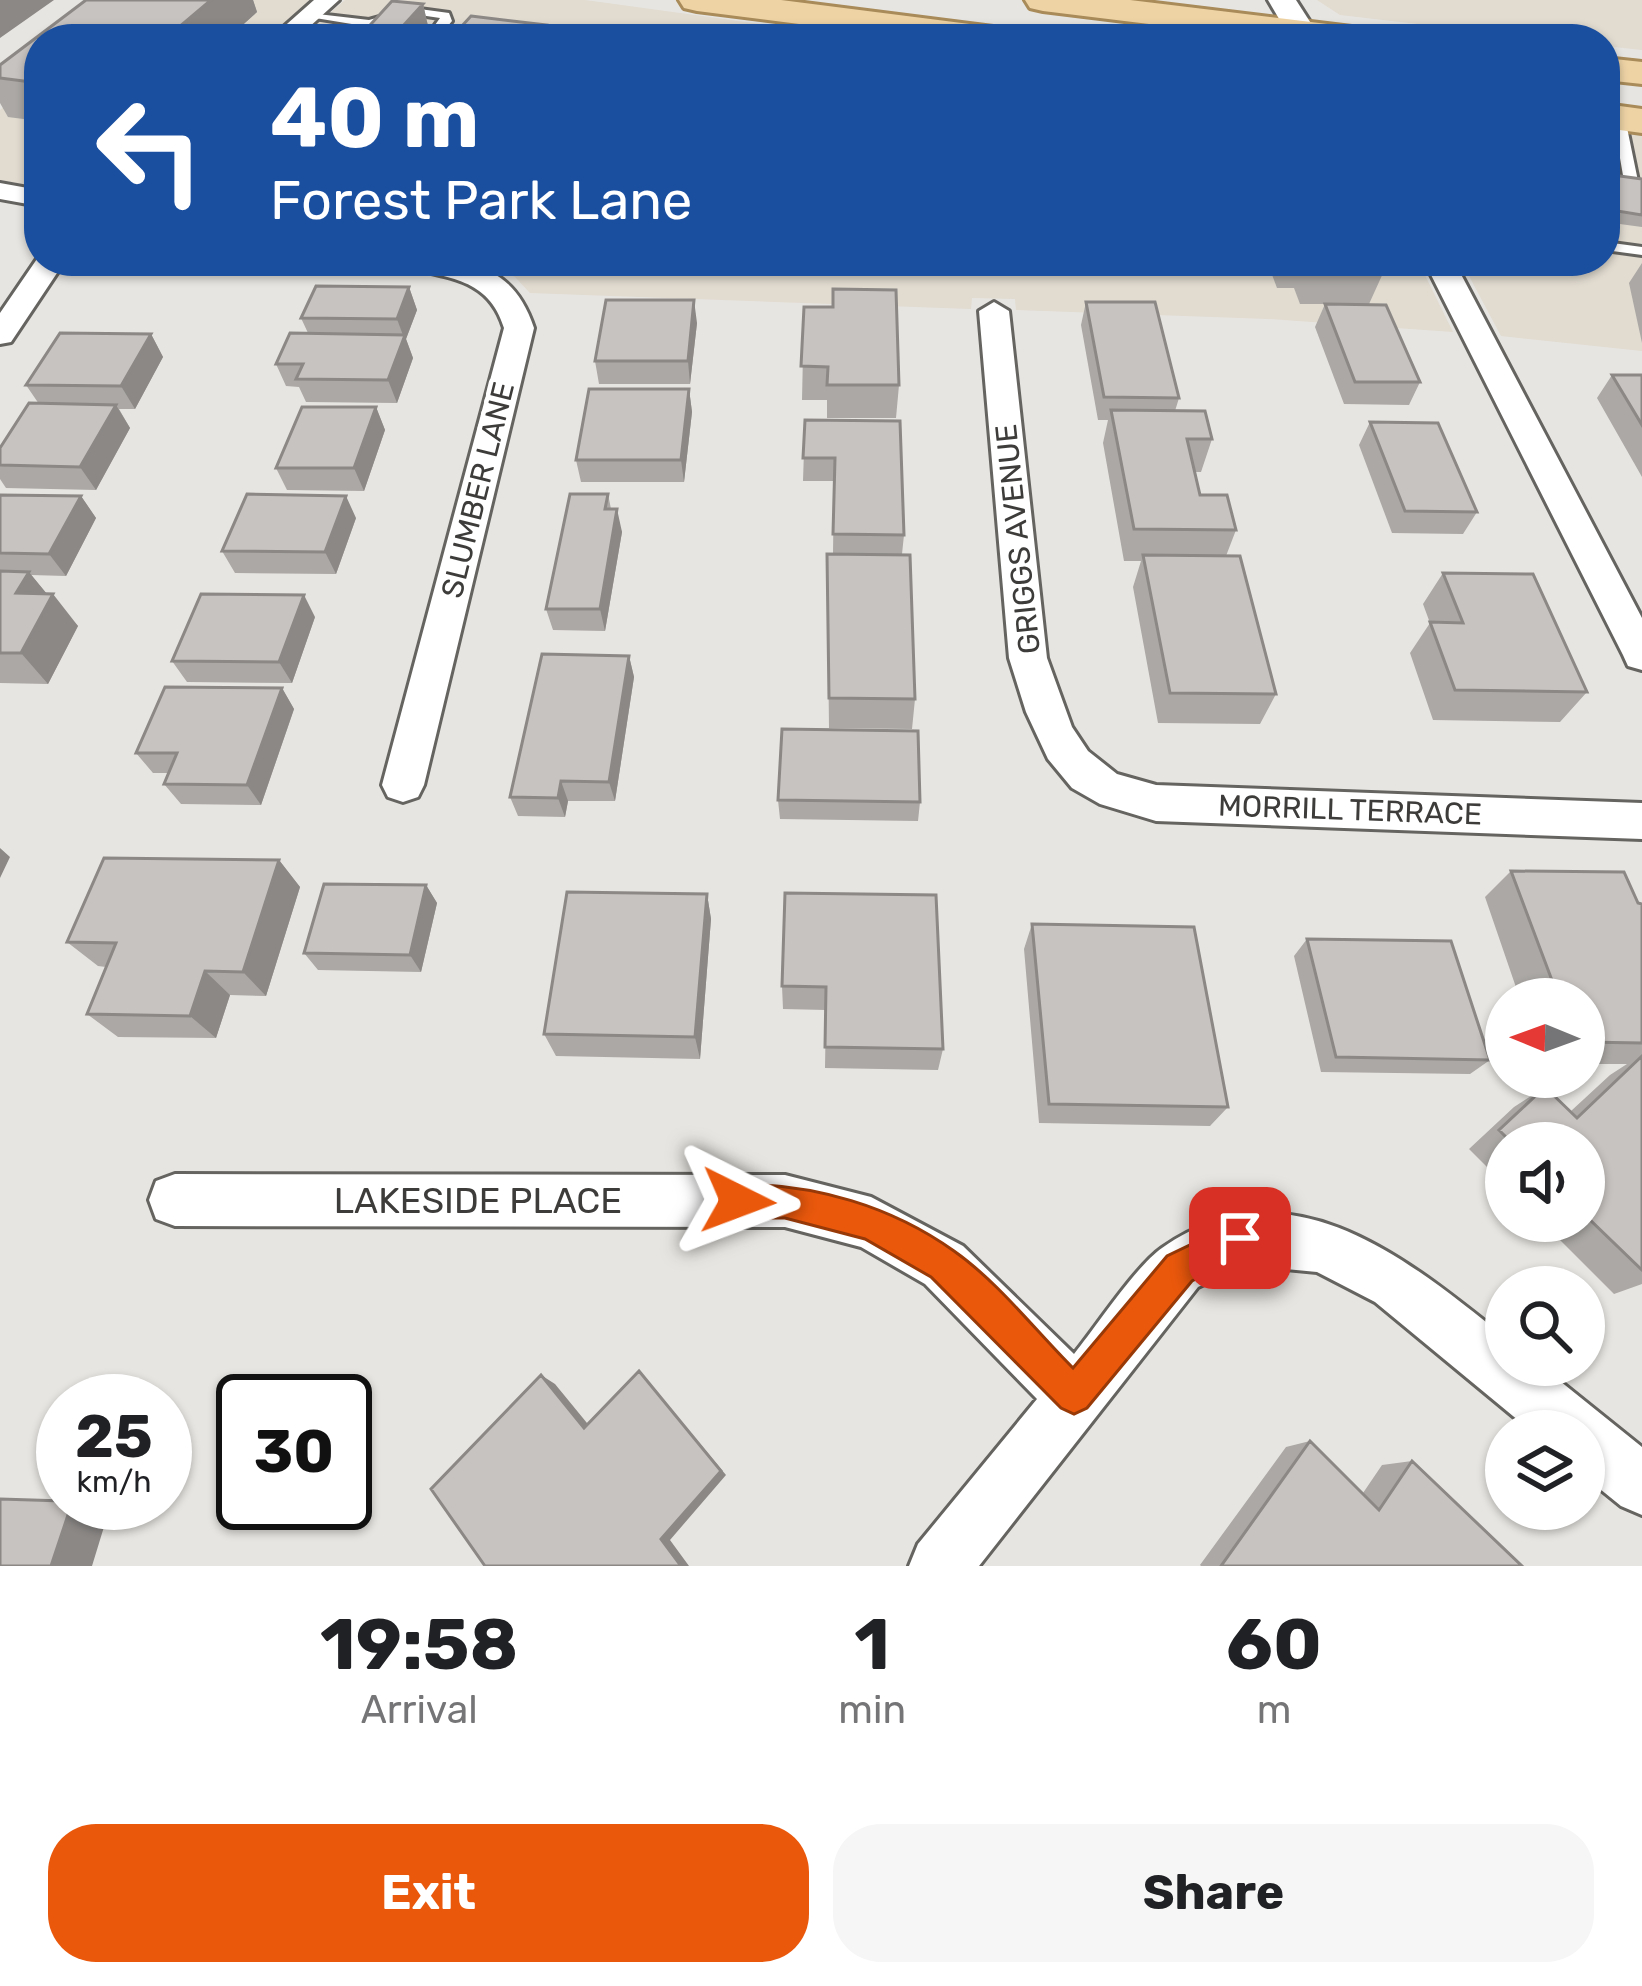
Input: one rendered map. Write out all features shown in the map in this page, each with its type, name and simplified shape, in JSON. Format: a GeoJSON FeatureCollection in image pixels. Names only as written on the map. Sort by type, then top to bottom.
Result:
{"type":"FeatureCollection","features":[{"type":"Feature","properties":{"kind":"main road"},"geometry":{"type":"LineString","coordinates":[[697,0],[884,24]]}},
{"type":"Feature","properties":{"kind":"main road"},"geometry":{"type":"LineString","coordinates":[[1043,0],[1296,24]]}},
{"type":"Feature","properties":{"kind":"street"},"geometry":{"type":"LineString","coordinates":[[0,334],[40,276]]}},
{"type":"Feature","properties":{"kind":"street","name":"SLUMBER LANE"},"geometry":{"type":"LineString","coordinates":[[404,785],[519,328],[514,306],[498,285],[481,276]]}},
{"type":"Feature","properties":{"kind":"street"},"geometry":{"type":"LineString","coordinates":[[1447,276],[1642,655]]}},
{"type":"Feature","properties":{"kind":"street","name":"GRIGGS AVENUE"},"geometry":{"type":"LineString","coordinates":[[994,310],[1028,658],[1045,713],[1071,760]]}},
{"type":"Feature","properties":{"kind":"street","name":"MORRILL TERRACE"},"geometry":{"type":"LineString","coordinates":[[1071,760],[1100,786],[1156,803],[1642,820]]}},
{"type":"Feature","properties":{"kind":"street","name":"LAKESIDE PLACE"},"geometry":{"type":"LineString","coordinates":[[175,1200],[785,1201],[871,1223],[944,1265],[1074,1395]]}},
{"type":"Feature","properties":{"kind":"street"},"geometry":{"type":"LineString","coordinates":[[940,1566],[1179,1268],[1240,1238],[1322,1246],[1394,1283],[1550,1410]]}},
{"type":"Feature","properties":{"kind":"street"},"geometry":{"type":"LineString","coordinates":[[1605,1455],[1642,1485]]}},
{"type":"Feature","properties":{"kind":"lane"},"geometry":{"type":"LineString","coordinates":[[319,8],[367,24]]}},
{"type":"Feature","properties":{"kind":"lane"},"geometry":{"type":"LineString","coordinates":[[373,24],[412,11],[445,15],[444,24]]}},
{"type":"Feature","properties":{"kind":"lane"},"geometry":{"type":"LineString","coordinates":[[1622,118],[1630,180]]}},
{"type":"Feature","properties":{"kind":"shaded area"},"geometry":{"type":"Polygon","coordinates":[[[150,0],[311,0],[282,24],[117,24],[150,0]]]}},
{"type":"Feature","properties":{"kind":"shaded area"},"geometry":{"type":"Polygon","coordinates":[[[345,0],[585,0],[760,24],[317,24],[345,0]]]}},
{"type":"Feature","properties":{"kind":"shaded area"},"geometry":{"type":"Polygon","coordinates":[[[1317,0],[1642,0],[1642,50],[1620,48],[1620,24],[1418,24],[1340,15],[1317,0]]]}},
{"type":"Feature","properties":{"kind":"shaded area"},"geometry":{"type":"Polygon","coordinates":[[[24,92],[24,184],[0,180],[0,110],[24,92]]]}},
{"type":"Feature","properties":{"kind":"shaded area"},"geometry":{"type":"Polygon","coordinates":[[[1620,133],[1642,135],[1642,351],[1501,336],[1469,276],[1620,276],[1620,133]]]}},
{"type":"Feature","properties":{"kind":"shaded area"},"geometry":{"type":"Polygon","coordinates":[[[1425,276],[1453,332],[1269,319],[1016,310],[1015,299],[972,298],[971,309],[530,293],[515,277],[1425,276]]]}},
{"type":"Feature","properties":{"kind":"building"},"geometry":{"type":"Polygon","coordinates":[[[86,0],[211,0],[183,24],[54,24],[86,0]]]}},
{"type":"Feature","properties":{"kind":"building"},"geometry":{"type":"Polygon","coordinates":[[[392,1],[423,4],[405,24],[371,24],[392,1]]]}},
{"type":"Feature","properties":{"kind":"building"},"geometry":{"type":"Polygon","coordinates":[[[471,16],[538,24],[464,24],[471,16]]]}},
{"type":"Feature","properties":{"kind":"building"},"geometry":{"type":"Polygon","coordinates":[[[24,47],[24,81],[0,78],[0,65],[24,47]]]}},
{"type":"Feature","properties":{"kind":"building"},"geometry":{"type":"Polygon","coordinates":[[[1620,176],[1642,179],[1642,215],[1620,211],[1620,176]]]}},
{"type":"Feature","properties":{"kind":"building"},"geometry":{"type":"Polygon","coordinates":[[[316,286],[409,287],[397,319],[301,318],[316,286]]]}},
{"type":"Feature","properties":{"kind":"building"},"geometry":{"type":"Polygon","coordinates":[[[833,289],[896,290],[899,385],[827,385],[828,367],[801,366],[804,307],[833,307],[833,289]]]}},
{"type":"Feature","properties":{"kind":"building"},"geometry":{"type":"Polygon","coordinates":[[[606,300],[694,300],[688,361],[595,361],[606,300]]]}},
{"type":"Feature","properties":{"kind":"building"},"geometry":{"type":"Polygon","coordinates":[[[1086,302],[1155,302],[1179,398],[1104,397],[1086,302]]]}},
{"type":"Feature","properties":{"kind":"building"},"geometry":{"type":"Polygon","coordinates":[[[1325,304],[1386,305],[1420,382],[1355,382],[1325,304]]]}},
{"type":"Feature","properties":{"kind":"building"},"geometry":{"type":"Polygon","coordinates":[[[60,333],[151,334],[121,386],[26,385],[60,333]]]}},
{"type":"Feature","properties":{"kind":"building"},"geometry":{"type":"Polygon","coordinates":[[[290,333],[405,335],[388,380],[296,379],[303,364],[276,364],[290,333]]]}},
{"type":"Feature","properties":{"kind":"building"},"geometry":{"type":"Polygon","coordinates":[[[1612,375],[1642,375],[1642,425],[1612,375]]]}},
{"type":"Feature","properties":{"kind":"building"},"geometry":{"type":"Polygon","coordinates":[[[589,389],[689,389],[681,460],[576,460],[589,389]]]}},
{"type":"Feature","properties":{"kind":"building"},"geometry":{"type":"Polygon","coordinates":[[[29,403],[116,405],[80,467],[0,465],[0,448],[29,403]]]}},
{"type":"Feature","properties":{"kind":"building"},"geometry":{"type":"Polygon","coordinates":[[[302,407],[376,407],[354,468],[276,468],[302,407]]]}},
{"type":"Feature","properties":{"kind":"building"},"geometry":{"type":"Polygon","coordinates":[[[1111,410],[1205,411],[1212,439],[1187,439],[1200,495],[1227,495],[1236,530],[1134,529],[1111,410]]]}},
{"type":"Feature","properties":{"kind":"building"},"geometry":{"type":"Polygon","coordinates":[[[805,420],[900,421],[904,535],[833,534],[835,458],[803,458],[805,420]]]}},
{"type":"Feature","properties":{"kind":"building"},"geometry":{"type":"Polygon","coordinates":[[[1370,422],[1438,423],[1477,512],[1405,511],[1370,422]]]}},
{"type":"Feature","properties":{"kind":"building"},"geometry":{"type":"Polygon","coordinates":[[[247,494],[346,496],[325,552],[222,551],[247,494]]]}},
{"type":"Feature","properties":{"kind":"building"},"geometry":{"type":"Polygon","coordinates":[[[570,494],[608,494],[605,509],[617,509],[600,609],[546,609],[570,494]]]}},
{"type":"Feature","properties":{"kind":"building"},"geometry":{"type":"Polygon","coordinates":[[[0,495],[81,496],[49,554],[0,553],[0,495]]]}},
{"type":"Feature","properties":{"kind":"building"},"geometry":{"type":"Polygon","coordinates":[[[827,554],[910,555],[915,699],[829,698],[827,554]]]}},
{"type":"Feature","properties":{"kind":"building"},"geometry":{"type":"Polygon","coordinates":[[[1143,555],[1240,556],[1276,694],[1170,693],[1143,555]]]}},
{"type":"Feature","properties":{"kind":"building"},"geometry":{"type":"Polygon","coordinates":[[[0,571],[29,572],[16,593],[53,594],[21,653],[0,653],[0,571]]]}},
{"type":"Feature","properties":{"kind":"building"},"geometry":{"type":"Polygon","coordinates":[[[1443,573],[1533,574],[1587,692],[1455,690],[1430,622],[1463,623],[1443,573]]]}},
{"type":"Feature","properties":{"kind":"building"},"geometry":{"type":"Polygon","coordinates":[[[201,594],[304,595],[279,662],[172,661],[201,594]]]}},
{"type":"Feature","properties":{"kind":"building"},"geometry":{"type":"Polygon","coordinates":[[[542,654],[629,656],[609,782],[561,781],[558,798],[510,797],[542,654]]]}},
{"type":"Feature","properties":{"kind":"building"},"geometry":{"type":"Polygon","coordinates":[[[165,687],[282,688],[247,785],[164,784],[177,753],[136,753],[165,687]]]}},
{"type":"Feature","properties":{"kind":"building"},"geometry":{"type":"Polygon","coordinates":[[[782,729],[918,731],[920,802],[778,800],[782,729]]]}},
{"type":"Feature","properties":{"kind":"building"},"geometry":{"type":"Polygon","coordinates":[[[104,858],[279,860],[243,972],[205,971],[190,1016],[87,1014],[116,943],[67,942],[104,858]]]}},
{"type":"Feature","properties":{"kind":"building"},"geometry":{"type":"Polygon","coordinates":[[[1511,871],[1624,872],[1642,904],[1642,1043],[1605,1042],[1605,978],[1551,978],[1511,871]]]}},
{"type":"Feature","properties":{"kind":"building"},"geometry":{"type":"Polygon","coordinates":[[[324,884],[426,885],[410,955],[304,953],[324,884]]]}},
{"type":"Feature","properties":{"kind":"building"},"geometry":{"type":"Polygon","coordinates":[[[567,892],[707,894],[695,1037],[544,1034],[567,892]]]}},
{"type":"Feature","properties":{"kind":"building"},"geometry":{"type":"Polygon","coordinates":[[[785,893],[936,895],[943,1049],[825,1047],[826,987],[782,986],[785,893]]]}},
{"type":"Feature","properties":{"kind":"building"},"geometry":{"type":"Polygon","coordinates":[[[1032,924],[1194,927],[1228,1107],[1049,1104],[1032,924]]]}},
{"type":"Feature","properties":{"kind":"building"},"geometry":{"type":"Polygon","coordinates":[[[1307,939],[1451,941],[1485,1045],[1485,1060],[1336,1057],[1307,939]]]}},
{"type":"Feature","properties":{"kind":"building"},"geometry":{"type":"Polygon","coordinates":[[[1642,1056],[1642,1270],[1605,1234],[1605,1122],[1508,1122],[1533,1098],[1556,1098],[1577,1118],[1598,1098],[1605,1098],[1605,1091],[1642,1056]]]}},
{"type":"Feature","properties":{"kind":"building"},"geometry":{"type":"Polygon","coordinates":[[[639,1371],[721,1471],[661,1539],[681,1566],[485,1566],[431,1489],[541,1375],[584,1428],[639,1371]]]}},
{"type":"Feature","properties":{"kind":"building"},"geometry":{"type":"Polygon","coordinates":[[[1310,1441],[1379,1510],[1412,1461],[1522,1566],[1221,1566],[1310,1441]]]}},
{"type":"Feature","properties":{"kind":"building"},"geometry":{"type":"Polygon","coordinates":[[[0,1499],[36,1500],[36,1530],[63,1530],[51,1566],[0,1566],[0,1499]]]}},
{"type":"Feature","properties":{"kind":"route"},"geometry":{"type":"LineString","coordinates":[[738,1201],[785,1201],[871,1223],[944,1265],[1074,1395],[1179,1268],[1240,1238]]}}]}
